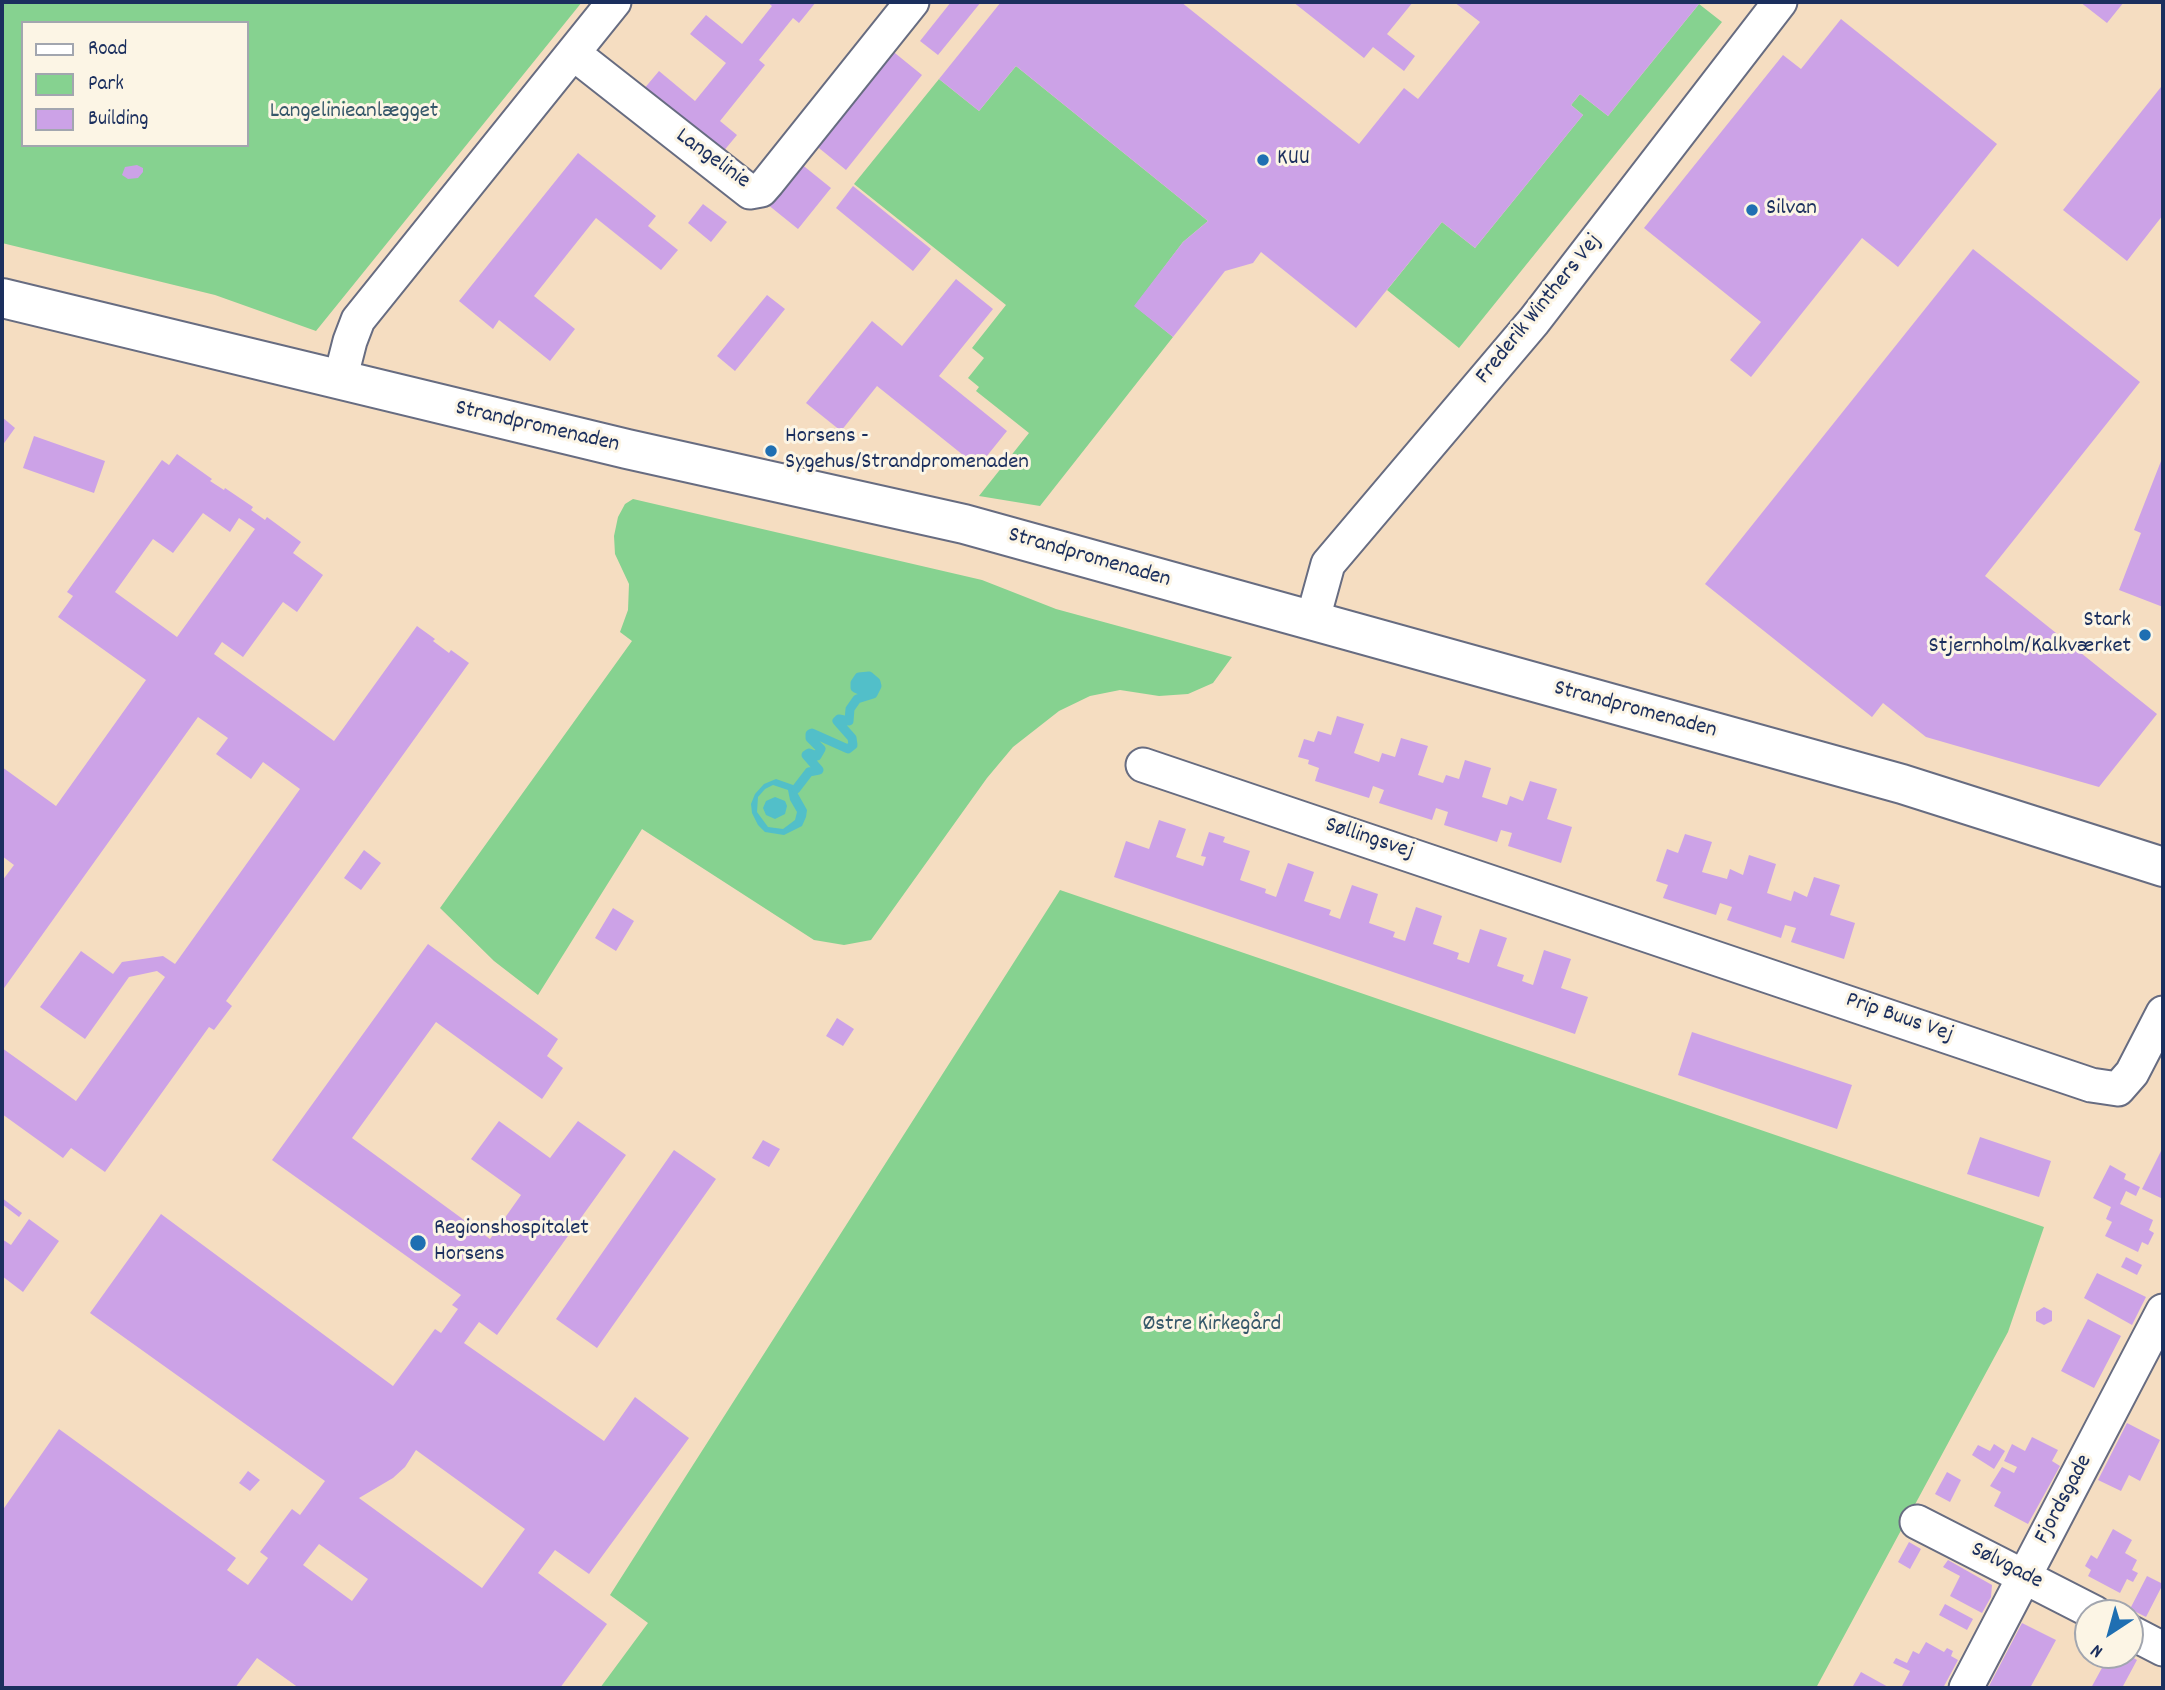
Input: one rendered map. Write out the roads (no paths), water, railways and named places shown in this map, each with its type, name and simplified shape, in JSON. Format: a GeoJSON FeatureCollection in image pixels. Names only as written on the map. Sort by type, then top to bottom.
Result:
{"type":"FeatureCollection","features":[{"type":"Feature","properties":{"kind":"street"},"geometry":{"type":"LineString","coordinates":[[340,380],[358,320],[614,2]]}},
{"type":"Feature","properties":{"kind":"street","name":"Langelinie"},"geometry":{"type":"LineString","coordinates":[[573,53],[750,192],[761,190],[768,182],[912,2]]}},
{"type":"Feature","properties":{"kind":"street","name":"Frederik Winthers Vej"},"geometry":{"type":"LineString","coordinates":[[1312,622],[1328,564],[1534,321],[1780,2]]}},
{"type":"Feature","properties":{"kind":"street","name":"Strandpromenaden"},"geometry":{"type":"LineString","coordinates":[[2,298],[627,449],[964,524],[1902,784],[2163,867]]}},
{"type":"Feature","properties":{"kind":"street","name":"Søllingsvej"},"geometry":{"type":"LineString","coordinates":[[1143,765],[1596,916]]}},
{"type":"Feature","properties":{"kind":"street","name":"Prip Buus Vej"},"geometry":{"type":"LineString","coordinates":[[1596,916],[2091,1085],[2118,1089],[2132,1073],[2163,1013]]}},
{"type":"Feature","properties":{"kind":"street","name":"Fjordsgade"},"geometry":{"type":"LineString","coordinates":[[1966,1688],[2163,1311]]}},
{"type":"Feature","properties":{"kind":"street","name":"Sølvgade"},"geometry":{"type":"LineString","coordinates":[[1917,1522],[2074,1602]]}},
{"type":"Feature","properties":{"kind":"street"},"geometry":{"type":"LineString","coordinates":[[2144,1639],[2163,1649]]}},
{"type":"Feature","properties":{"kind":"water"},"geometry":{"type":"Polygon","coordinates":[[[776,779],[793,785],[807,810],[802,826],[784,835],[765,832],[758,825],[751,804],[764,784],[776,779]],[[773,785],[758,797],[757,812],[768,827],[783,829],[795,820],[797,812],[788,790],[773,785]]]}},
{"type":"Feature","properties":{"kind":"water"},"geometry":{"type":"Polygon","coordinates":[[[775,797],[785,801],[787,806],[785,814],[775,819],[766,815],[763,808],[766,801],[775,797]]]}},
{"type":"Feature","properties":{"kind":"waterway"},"geometry":{"type":"LineString","coordinates":[[796,789],[809,772],[819,770],[806,755],[809,753],[817,756],[821,749],[810,738],[810,734],[848,749],[853,745],[852,738],[837,721],[849,721],[850,709],[857,699],[873,694],[877,686],[869,676],[859,677],[855,688],[866,693],[872,685],[864,679],[861,681],[861,687],[865,687],[865,683]]}},
{"type":"Feature","properties":{"kind":"place","name":"KUU"},"geometry":{"type":"Point","coordinates":[1263,160]}},
{"type":"Feature","properties":{"kind":"place","name":"Silvan"},"geometry":{"type":"Point","coordinates":[1752,210]}},
{"type":"Feature","properties":{"kind":"place","name":"Horsens - Sygehus/Strandpromenaden"},"geometry":{"type":"Point","coordinates":[771,451]}},
{"type":"Feature","properties":{"kind":"place","name":"Stark Stjernholm/Kalkværket"},"geometry":{"type":"Point","coordinates":[2145,635]}},
{"type":"Feature","properties":{"kind":"place","name":"Regionshospitalet Horsens"},"geometry":{"type":"Point","coordinates":[418,1243]}},
{"type":"Feature","properties":{"kind":"park label","name":"Langelinieanlægget"},"geometry":{"type":"Point","coordinates":[354,113]}},
{"type":"Feature","properties":{"kind":"park label","name":"Østre Kirkegård"},"geometry":{"type":"Point","coordinates":[1212,1326]}}]}
